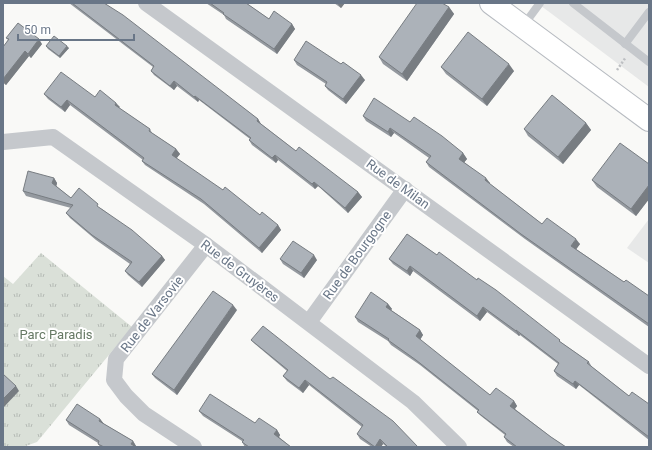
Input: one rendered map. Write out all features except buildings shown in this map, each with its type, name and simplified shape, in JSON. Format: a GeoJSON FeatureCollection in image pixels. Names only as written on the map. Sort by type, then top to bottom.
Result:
{"type":"FeatureCollection","features":[{"type":"Feature","properties":{"kind":"main road"},"geometry":{"type":"LineString","coordinates":[[492,3],[649,120]]}},
{"type":"Feature","properties":{"kind":"street","name":"Rue de Milan"},"geometry":{"type":"LineString","coordinates":[[146,3],[405,188],[649,366]]}},
{"type":"Feature","properties":{"kind":"street","name":"Rue de Gruyères"},"geometry":{"type":"LineString","coordinates":[[3,142],[53,137],[206,245],[414,402],[458,447]]}},
{"type":"Feature","properties":{"kind":"street","name":"Rue de Bourgogne"},"geometry":{"type":"LineString","coordinates":[[309,322],[405,188]]}},
{"type":"Feature","properties":{"kind":"street","name":"Rue de Varsovie"},"geometry":{"type":"LineString","coordinates":[[194,447],[144,414],[126,396],[114,380],[116,359],[206,245]]}},
{"type":"Feature","properties":{"kind":"lane"},"geometry":{"type":"LineString","coordinates":[[523,26],[540,3]]}},
{"type":"Feature","properties":{"kind":"lane"},"geometry":{"type":"LineString","coordinates":[[573,3],[646,60],[649,51]]}},
{"type":"Feature","properties":{"kind":"lane"},"geometry":{"type":"LineString","coordinates":[[625,44],[649,12]]}},
{"type":"Feature","properties":{"kind":"path"},"geometry":{"type":"LineString","coordinates":[[617,70],[627,56]]}},
{"type":"Feature","properties":{"kind":"shaded area"},"geometry":{"type":"Polygon","coordinates":[[[537,3],[649,3],[649,87],[552,14],[537,3]]]}},
{"type":"Feature","properties":{"kind":"shaded area"},"geometry":{"type":"Polygon","coordinates":[[[649,219],[649,263],[627,248],[649,219]]]}},
{"type":"Feature","properties":{"kind":"green space","name":"Parc Paradis"},"geometry":{"type":"Polygon","coordinates":[[[41,253],[132,327],[37,442],[23,447],[3,447],[3,276],[13,284],[41,253]]]}}]}
